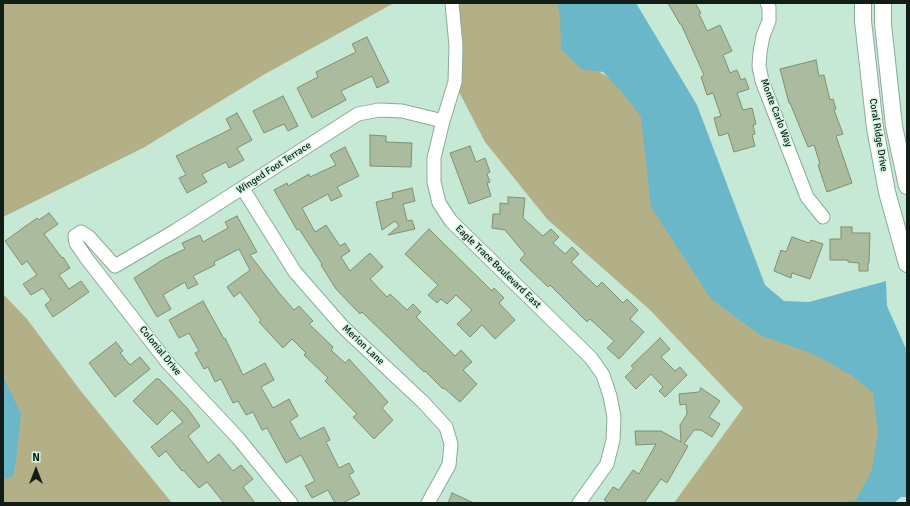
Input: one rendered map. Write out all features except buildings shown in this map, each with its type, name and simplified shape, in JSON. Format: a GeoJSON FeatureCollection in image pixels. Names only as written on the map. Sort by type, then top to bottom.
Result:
{"type":"FeatureCollection","features":[{"type":"Feature","properties":{"kind":"main road","name":"Coral Ridge Drive"},"geometry":{"type":"LineString","coordinates":[[863,3],[863,21],[874,128],[887,192],[907,264]]}},
{"type":"Feature","properties":{"kind":"main road","name":"Coral Ridge Drive"},"geometry":{"type":"LineString","coordinates":[[883,3],[883,24],[894,126],[907,186]]}},
{"type":"Feature","properties":{"kind":"street","name":"Eagle Trace Boulevard East"},"geometry":{"type":"LineString","coordinates":[[452,3],[456,46],[454,82],[434,158],[434,182],[439,203],[451,221],[591,358],[603,375],[610,396],[614,417],[613,440],[607,464],[580,503]]}},
{"type":"Feature","properties":{"kind":"street","name":"Monte Carlo Way"},"geometry":{"type":"LineString","coordinates":[[767,3],[769,7],[769,21],[763,36],[759,66],[762,81],[808,197],[824,217]]}},
{"type":"Feature","properties":{"kind":"street","name":"Winged Foot Terrace"},"geometry":{"type":"LineString","coordinates":[[115,266],[243,189],[358,114],[379,110],[402,111],[443,121]]}},
{"type":"Feature","properties":{"kind":"street","name":"Merion Lane"},"geometry":{"type":"LineString","coordinates":[[243,189],[295,272],[343,327],[423,402],[446,427],[451,444],[449,465],[428,503]]}},
{"type":"Feature","properties":{"kind":"street","name":"Colonial Drive"},"geometry":{"type":"LineString","coordinates":[[115,266],[89,237],[81,232],[75,236],[76,243],[87,259],[167,362],[238,438],[291,503]]}},
{"type":"Feature","properties":{"kind":"shaded area"},"geometry":{"type":"Polygon","coordinates":[[[3,3],[394,3],[265,74],[143,148],[3,217],[3,3]]]}},
{"type":"Feature","properties":{"kind":"shaded area"},"geometry":{"type":"Polygon","coordinates":[[[452,3],[558,3],[562,20],[563,48],[663,113],[772,332],[904,373],[882,485],[858,503],[674,503],[743,408],[650,310],[547,219],[485,142],[457,88],[452,3]]]}},
{"type":"Feature","properties":{"kind":"shaded area"},"geometry":{"type":"Polygon","coordinates":[[[3,294],[27,319],[80,390],[172,503],[3,503],[3,294]]]}},
{"type":"Feature","properties":{"kind":"water"},"geometry":{"type":"Polygon","coordinates":[[[557,3],[636,3],[697,105],[765,285],[784,301],[809,302],[886,281],[887,306],[907,351],[907,497],[901,497],[894,503],[842,503],[856,500],[872,470],[878,432],[873,393],[851,375],[813,354],[760,335],[711,299],[651,207],[641,117],[621,91],[603,72],[581,69],[561,49],[560,16],[557,3]]]}},
{"type":"Feature","properties":{"kind":"water"},"geometry":{"type":"Polygon","coordinates":[[[3,376],[21,414],[13,476],[3,480],[3,376]]]}}]}
